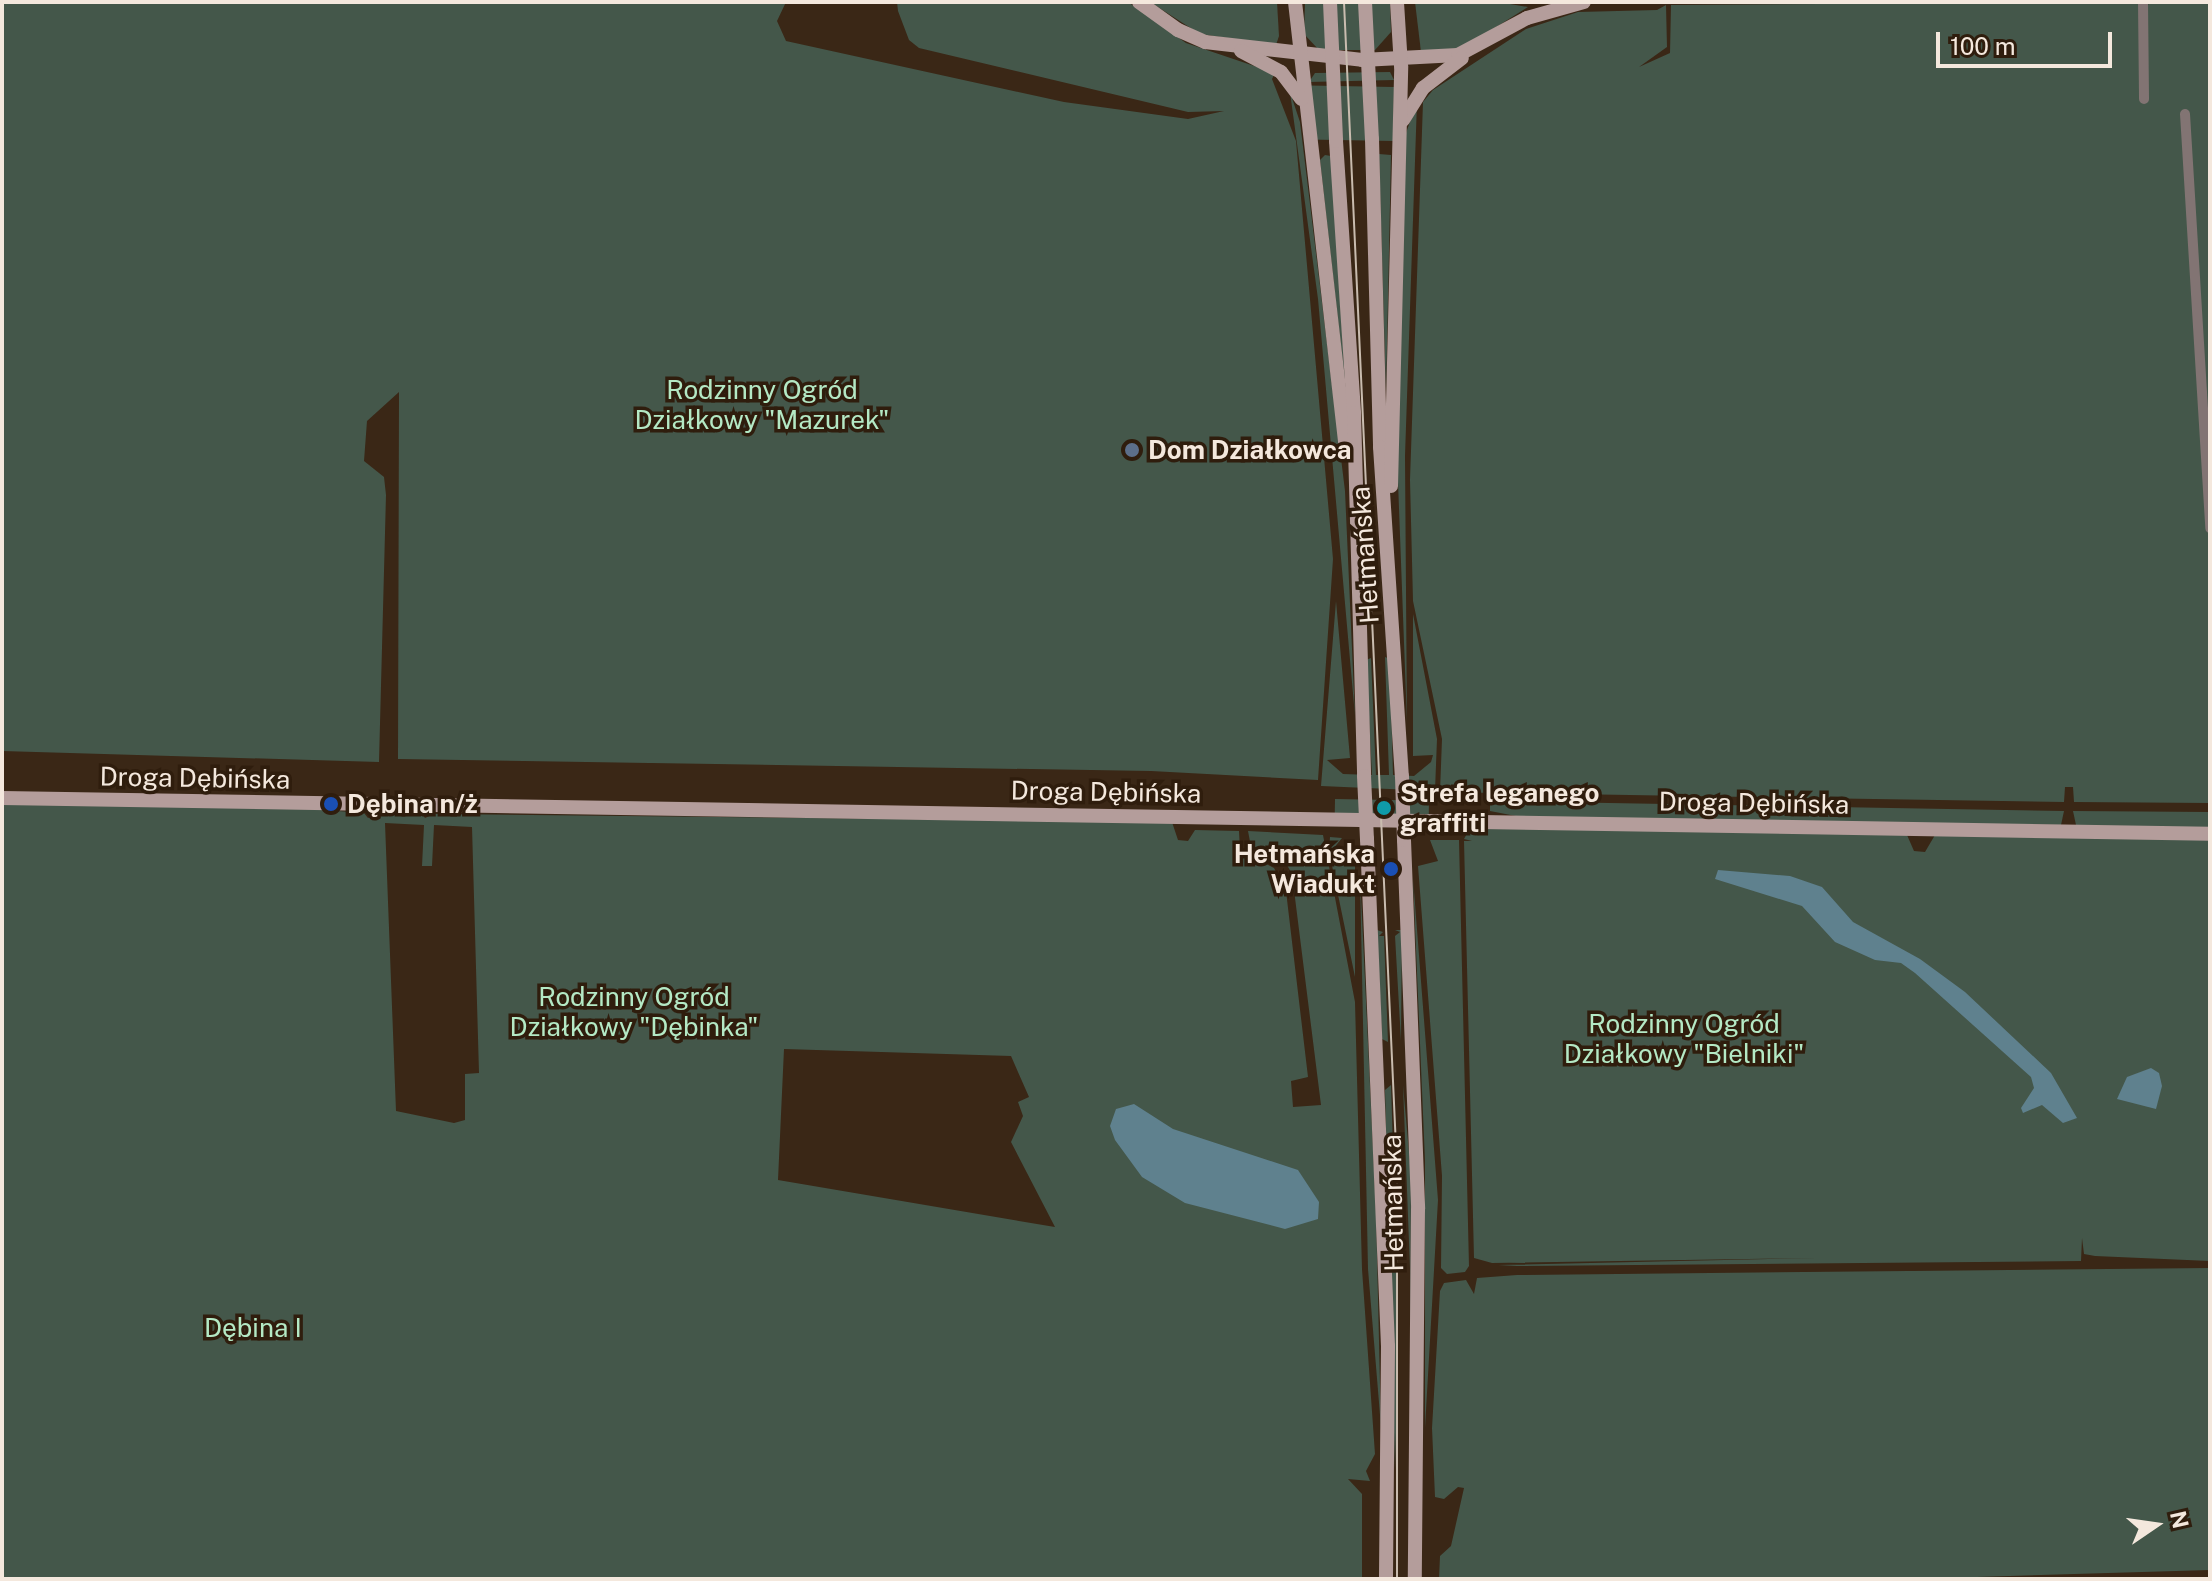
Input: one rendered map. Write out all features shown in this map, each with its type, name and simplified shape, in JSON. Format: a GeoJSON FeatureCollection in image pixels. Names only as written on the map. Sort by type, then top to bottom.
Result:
{"type":"FeatureCollection","features":[{"type":"Feature","properties":{"kind":"main road"},"geometry":{"type":"LineString","coordinates":[[1139,2],[1187,35],[1299,55],[1401,59],[1452,57],[1474,50]]}},
{"type":"Feature","properties":{"kind":"main road"},"geometry":{"type":"LineString","coordinates":[[1295,2],[1306,116],[1355,510]]}},
{"type":"Feature","properties":{"kind":"main road","name":"Hetmańska"},"geometry":{"type":"LineString","coordinates":[[1330,2],[1355,510],[1386,1279],[1386,1579]]}},
{"type":"Feature","properties":{"kind":"main road","name":"Hetmańska"},"geometry":{"type":"LineString","coordinates":[[1365,2],[1372,139],[1376,342],[1402,776],[1418,1209],[1415,1579]]}},
{"type":"Feature","properties":{"kind":"main road"},"geometry":{"type":"LineString","coordinates":[[1389,538],[1400,136],[1401,59],[1397,2]]}},
{"type":"Feature","properties":{"kind":"main road"},"geometry":{"type":"LineString","coordinates":[[1400,136],[1416,96],[1474,50],[1527,18],[1584,2]]}},
{"type":"Feature","properties":{"kind":"main road"},"geometry":{"type":"LineString","coordinates":[[1230,45],[1287,77],[1306,116]]}},
{"type":"Feature","properties":{"kind":"main road","name":"Droga Dębińska"},"geometry":{"type":"LineString","coordinates":[[2,798],[2210,834]]}},
{"type":"Feature","properties":{"kind":"street"},"geometry":{"type":"LineString","coordinates":[[2143,2],[2144,99]]}},
{"type":"Feature","properties":{"kind":"street"},"geometry":{"type":"LineString","coordinates":[[2185,114],[2210,528]]}},
{"type":"Feature","properties":{"kind":"green space","name":"Rodzinny Ogród Działkowy \"Mazurek\""},"geometry":{"type":"Polygon","coordinates":[[[2,2],[786,2],[777,21],[786,41],[1064,102],[1188,119],[1224,111],[1188,112],[919,48],[909,40],[897,2],[1128,2],[1186,43],[1275,73],[1272,79],[1296,141],[1333,559],[1318,780],[1151,771],[398,759],[399,392],[367,421],[364,461],[384,477],[386,495],[379,762],[2,751],[2,2]]]}},
{"type":"Feature","properties":{"kind":"green space"},"geometry":{"type":"Polygon","coordinates":[[[1150,2],[1277,2],[1279,36],[1276,45],[1200,34],[1150,2]]]}},
{"type":"Feature","properties":{"kind":"green space"},"geometry":{"type":"Polygon","coordinates":[[[1305,2],[1390,2],[1391,32],[1375,50],[1319,50],[1304,34],[1305,2]]]}},
{"type":"Feature","properties":{"kind":"green space"},"geometry":{"type":"Polygon","coordinates":[[[1415,2],[1498,2],[1528,7],[1461,49],[1421,52],[1415,2]]]}},
{"type":"Feature","properties":{"kind":"green space"},"geometry":{"type":"Polygon","coordinates":[[[2139,2],[2146,11],[2149,2],[2210,2],[2210,803],[2074,802],[2073,787],[2065,787],[2064,802],[1440,792],[1442,739],[1413,601],[1410,480],[1423,102],[1433,90],[1526,29],[1578,12],[1657,10],[1666,5],[1667,47],[1639,67],[1670,53],[1671,5],[2139,2]]]}},
{"type":"Feature","properties":{"kind":"green space"},"geometry":{"type":"Polygon","coordinates":[[[1390,72],[1394,80],[1309,82],[1315,73],[1390,72]]]}},
{"type":"Feature","properties":{"kind":"green space"},"geometry":{"type":"Polygon","coordinates":[[[1309,86],[1394,87],[1393,141],[1308,140],[1309,86]]]}},
{"type":"Feature","properties":{"kind":"green space"},"geometry":{"type":"Polygon","coordinates":[[[1290,92],[1300,122],[1345,491],[1355,716],[1318,299],[1290,92]]]}},
{"type":"Feature","properties":{"kind":"green space"},"geometry":{"type":"Polygon","coordinates":[[[1417,102],[1405,456],[1407,723],[1397,455],[1406,133],[1417,102]]]}},
{"type":"Feature","properties":{"kind":"green space"},"geometry":{"type":"Polygon","coordinates":[[[1379,154],[1391,155],[1386,393],[1379,154]]]}},
{"type":"Feature","properties":{"kind":"green space"},"geometry":{"type":"Polygon","coordinates":[[[1325,155],[1331,156],[1346,392],[1320,160],[1325,155]]]}},
{"type":"Feature","properties":{"kind":"green space"},"geometry":{"type":"Polygon","coordinates":[[[1336,601],[1350,758],[1327,760],[1343,774],[1372,775],[1366,660],[1371,658],[1376,775],[1389,775],[1385,657],[1390,659],[1393,775],[1414,776],[1431,762],[1433,755],[1413,756],[1413,614],[1437,739],[1435,791],[1321,786],[1336,601]]]}},
{"type":"Feature","properties":{"kind":"green space"},"geometry":{"type":"Polygon","coordinates":[[[1335,799],[1429,801],[1429,817],[1335,815],[1335,799]]]}},
{"type":"Feature","properties":{"kind":"green space"},"geometry":{"type":"Polygon","coordinates":[[[1490,801],[2064,811],[2061,825],[1526,818],[1490,811],[1490,801]]]}},
{"type":"Feature","properties":{"kind":"green space","name":"Dębina I"},"geometry":{"type":"Polygon","coordinates":[[[2,803],[310,809],[364,813],[368,818],[379,813],[422,814],[425,818],[434,814],[1172,822],[1178,840],[1188,841],[1195,830],[1239,831],[1240,850],[1274,868],[1286,891],[1308,1077],[1291,1081],[1293,1107],[1321,1105],[1292,874],[1287,865],[1251,847],[1248,831],[1323,835],[1355,1002],[1362,1269],[1375,1454],[1366,1471],[1370,1481],[1348,1479],[1362,1494],[1362,1579],[2,1579],[2,803]],[[385,823],[396,1111],[454,1123],[465,1120],[465,1074],[479,1073],[472,827],[434,825],[432,866],[422,866],[424,825],[385,823]],[[784,1049],[778,1180],[1055,1227],[1011,1142],[1023,1116],[1018,1102],[1029,1097],[1011,1056],[784,1049]]]}},
{"type":"Feature","properties":{"kind":"green space"},"geometry":{"type":"Polygon","coordinates":[[[2073,811],[2210,812],[2210,829],[2076,825],[2073,811]]]}},
{"type":"Feature","properties":{"kind":"green space","name":"Rodzinny Ogród Działkowy \"Bielniki\""},"geometry":{"type":"Polygon","coordinates":[[[1470,828],[1907,835],[1914,851],[1925,852],[1935,835],[2210,839],[2210,1261],[2095,1256],[2084,1254],[2082,1238],[2081,1261],[1517,1266],[1498,1265],[1820,1258],[1492,1263],[1474,1258],[1464,841],[1472,841],[1464,839],[1470,828]]]}},
{"type":"Feature","properties":{"kind":"green space"},"geometry":{"type":"Polygon","coordinates":[[[1330,837],[1342,838],[1333,849],[1332,863],[1355,865],[1355,977],[1329,851],[1330,837]]]}},
{"type":"Feature","properties":{"kind":"green space"},"geometry":{"type":"Polygon","coordinates":[[[1430,840],[1459,840],[1469,1266],[1465,1272],[1447,1274],[1441,1268],[1442,1176],[1418,866],[1438,861],[1430,840]]]}},
{"type":"Feature","properties":{"kind":"green space"},"geometry":{"type":"Polygon","coordinates":[[[1360,875],[1376,1212],[1381,1427],[1368,1269],[1360,875]]]}},
{"type":"Feature","properties":{"kind":"green space"},"geometry":{"type":"Polygon","coordinates":[[[1413,878],[1438,1200],[1425,1428],[1425,1161],[1413,878]]]}},
{"type":"Feature","properties":{"kind":"green space"},"geometry":{"type":"Polygon","coordinates":[[[1377,930],[1383,932],[1379,936],[1384,936],[1388,1042],[1382,1039],[1377,930]]]}},
{"type":"Feature","properties":{"kind":"green space"},"geometry":{"type":"Polygon","coordinates":[[[1395,930],[1402,930],[1401,1041],[1395,936],[1400,932],[1395,930]]]}},
{"type":"Feature","properties":{"kind":"green space"},"geometry":{"type":"Polygon","coordinates":[[[1391,1085],[1397,1275],[1395,1470],[1385,1090],[1391,1085]]]}},
{"type":"Feature","properties":{"kind":"green space"},"geometry":{"type":"Polygon","coordinates":[[[1403,1085],[1411,1175],[1410,1470],[1410,1269],[1403,1085]]]}},
{"type":"Feature","properties":{"kind":"green space"},"geometry":{"type":"Polygon","coordinates":[[[2210,1268],[2210,1570],[1911,1579],[1439,1579],[1440,1556],[1451,1546],[1464,1488],[1458,1487],[1444,1499],[1435,1497],[1432,1428],[1440,1291],[1444,1283],[1466,1280],[1474,1294],[1477,1278],[1517,1275],[2210,1268]]]}},
{"type":"Feature","properties":{"kind":"water"},"geometry":{"type":"Polygon","coordinates":[[[1718,870],[1790,876],[1822,887],[1853,922],[1920,959],[1965,992],[2051,1073],[2077,1118],[2063,1123],[2042,1105],[2023,1113],[2021,1108],[2034,1088],[2031,1077],[1901,963],[1875,960],[1835,942],[1802,906],[1715,879],[1718,870]]]}},
{"type":"Feature","properties":{"kind":"water"},"geometry":{"type":"Polygon","coordinates":[[[2151,1068],[2159,1073],[2162,1086],[2156,1109],[2117,1099],[2127,1077],[2151,1068]]]}},
{"type":"Feature","properties":{"kind":"water"},"geometry":{"type":"Polygon","coordinates":[[[1134,1104],[1173,1129],[1298,1170],[1319,1202],[1318,1219],[1285,1229],[1185,1203],[1142,1177],[1115,1140],[1110,1126],[1116,1109],[1134,1104]]]}},
{"type":"Feature","properties":{"kind":"tram line"},"geometry":{"type":"LineString","coordinates":[[1344,2],[1397,1169],[1397,1579]]}},
{"type":"Feature","properties":{"kind":"place","name":"Dom Działkowca"},"geometry":{"type":"Point","coordinates":[1132,450]}},
{"type":"Feature","properties":{"kind":"place","name":"Dębina n/ż"},"geometry":{"type":"Point","coordinates":[331,804]}},
{"type":"Feature","properties":{"kind":"place","name":"Strefa leganego graffiti"},"geometry":{"type":"Point","coordinates":[1384,808]}},
{"type":"Feature","properties":{"kind":"place","name":"Hetmańska Wiadukt"},"geometry":{"type":"Point","coordinates":[1391,869]}},
{"type":"Feature","properties":{"kind":"park label","name":"Rodzinny Ogród Działkowy \"Dębinka\""},"geometry":{"type":"Point","coordinates":[634,1012]}}]}
